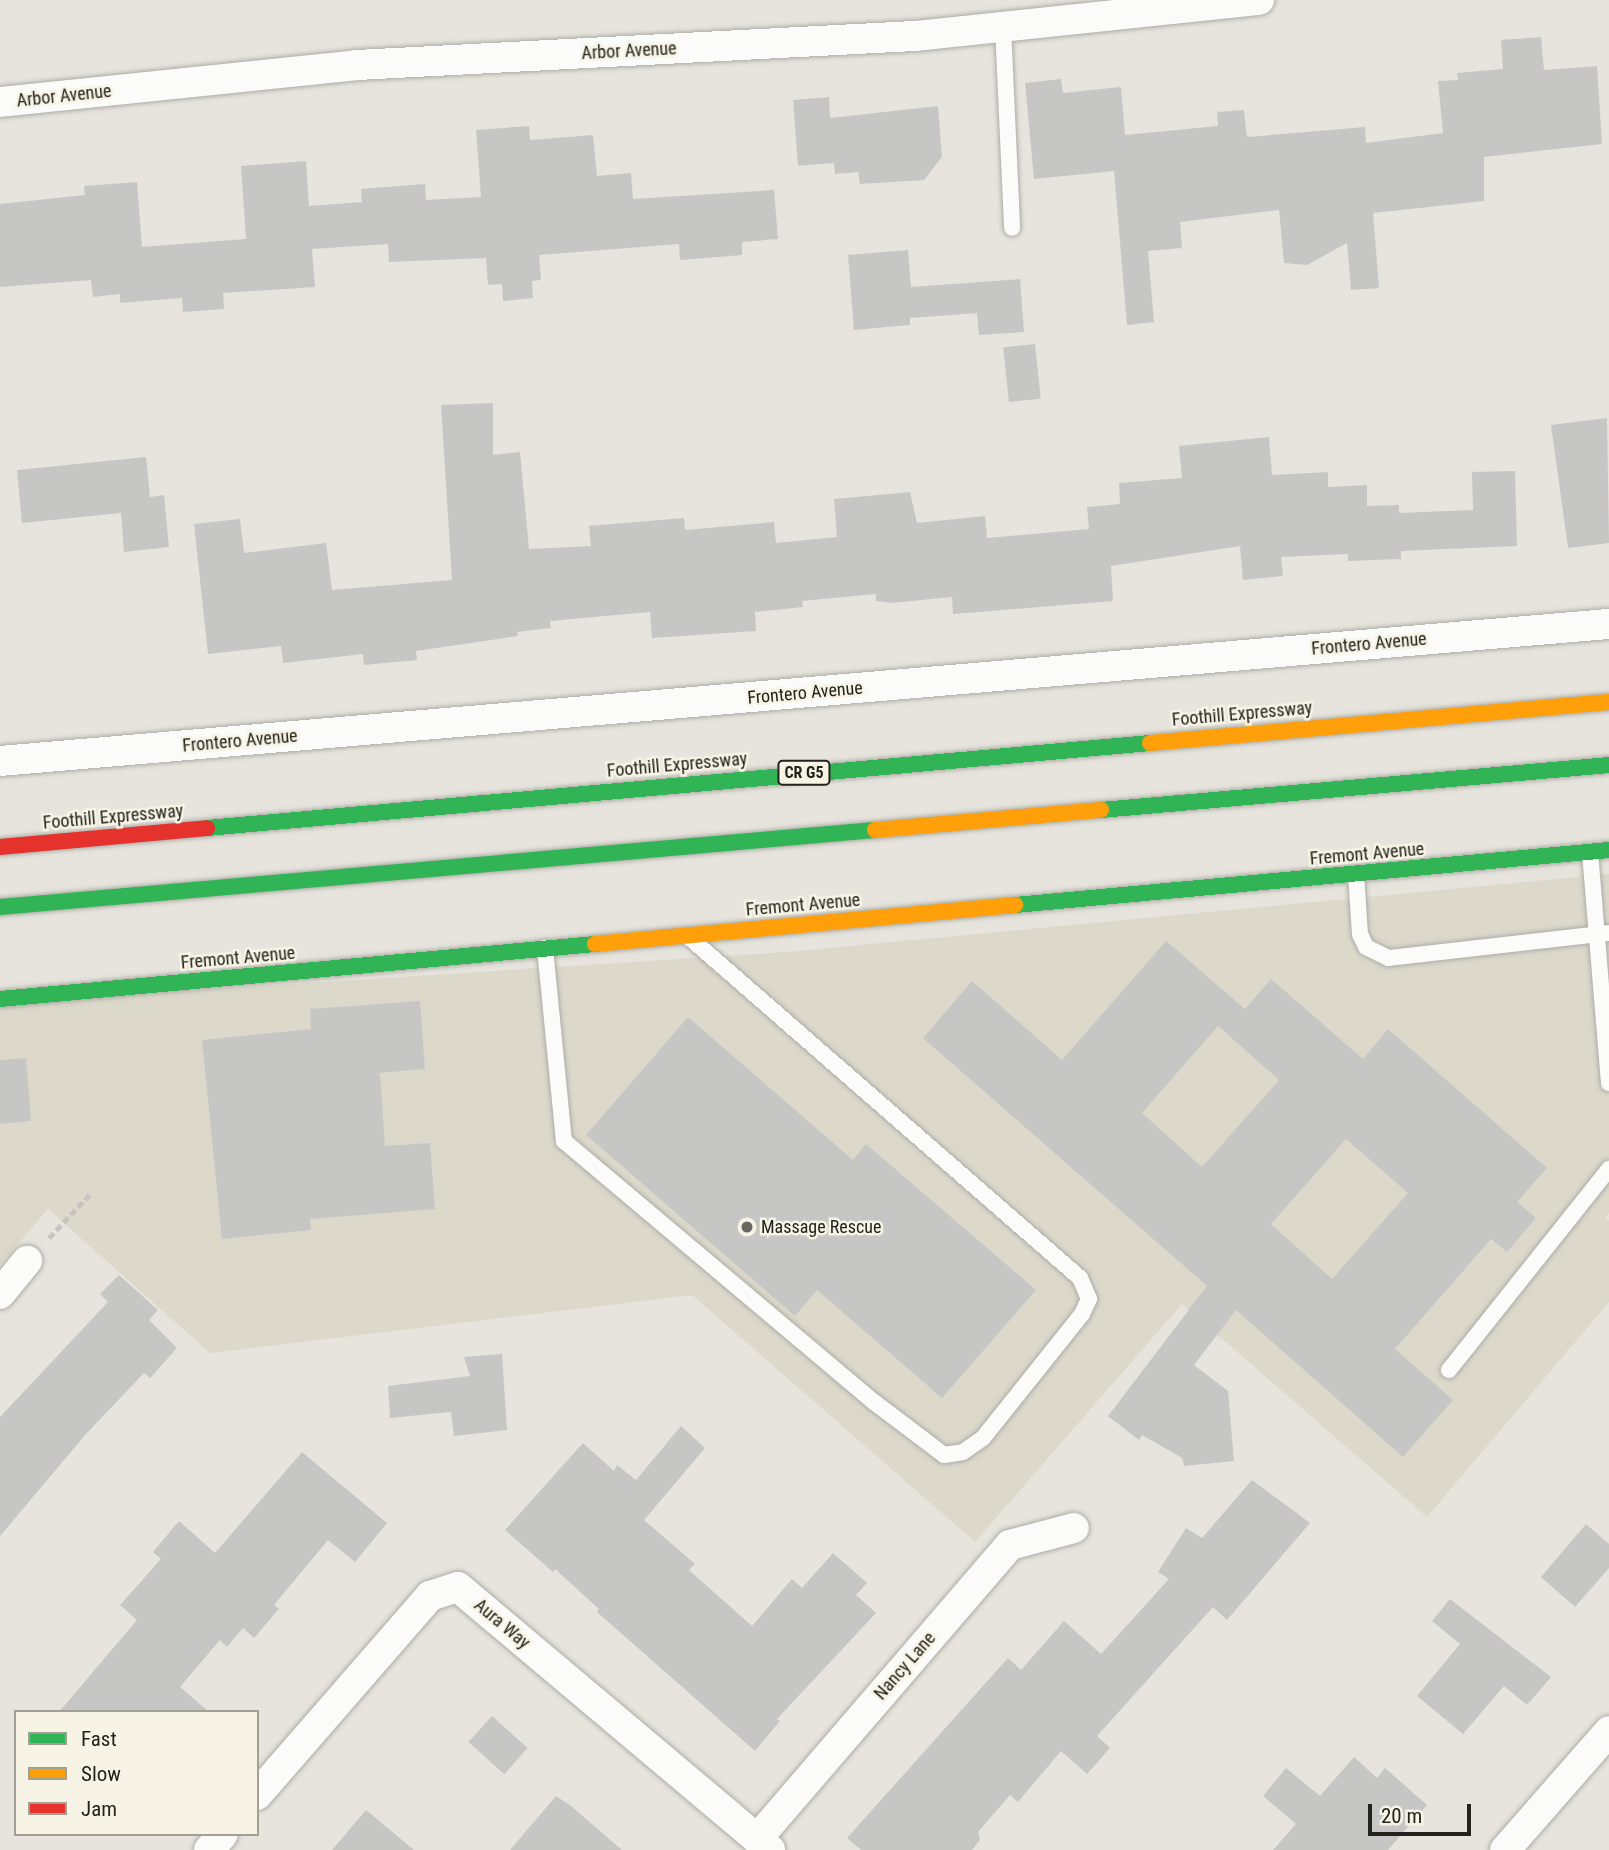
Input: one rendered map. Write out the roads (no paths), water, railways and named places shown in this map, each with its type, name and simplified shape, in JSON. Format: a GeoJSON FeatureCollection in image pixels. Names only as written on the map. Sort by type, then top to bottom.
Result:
{"type":"FeatureCollection","features":[{"type":"Feature","properties":{"kind":"main road","name":"Foothill Expressway"},"geometry":{"type":"LineString","coordinates":[[0,847],[1609,702]]}},
{"type":"Feature","properties":{"kind":"main road"},"geometry":{"type":"LineString","coordinates":[[0,907],[1609,765]]}},
{"type":"Feature","properties":{"kind":"main road","name":"Fremont Avenue"},"geometry":{"type":"LineString","coordinates":[[0,999],[1609,850]]}},
{"type":"Feature","properties":{"kind":"street","name":"Arbor Avenue"},"geometry":{"type":"LineString","coordinates":[[0,102],[357,65],[915,36],[1259,0]]}},
{"type":"Feature","properties":{"kind":"street","name":"Frontero Avenue"},"geometry":{"type":"LineString","coordinates":[[0,761],[1609,624]]}},
{"type":"Feature","properties":{"kind":"street"},"geometry":{"type":"LineString","coordinates":[[0,1293],[27,1261]]}},
{"type":"Feature","properties":{"kind":"street","name":"Nancy Lane"},"geometry":{"type":"LineString","coordinates":[[764,1844],[1010,1545],[1074,1528]]}},
{"type":"Feature","properties":{"kind":"street","name":"Aura Way"},"geometry":{"type":"LineString","coordinates":[[259,1793],[430,1596],[458,1587],[764,1844]]}},
{"type":"Feature","properties":{"kind":"street"},"geometry":{"type":"LineString","coordinates":[[1505,1850],[1609,1731]]}},
{"type":"Feature","properties":{"kind":"street"},"geometry":{"type":"LineString","coordinates":[[209,1850],[221,1836]]}},
{"type":"Feature","properties":{"kind":"lane"},"geometry":{"type":"LineString","coordinates":[[1003,27],[1012,228]]}},
{"type":"Feature","properties":{"kind":"lane"},"geometry":{"type":"LineString","coordinates":[[1590,852],[1604,934],[1609,1083]]}},
{"type":"Feature","properties":{"kind":"lane"},"geometry":{"type":"LineString","coordinates":[[1356,874],[1360,934],[1366,947],[1389,958],[1604,934]]}},
{"type":"Feature","properties":{"kind":"lane"},"geometry":{"type":"LineString","coordinates":[[545,948],[564,1141],[874,1402],[944,1455],[963,1452],[983,1438],[1082,1314],[1089,1299],[1080,1278],[687,935]]}},
{"type":"Feature","properties":{"kind":"lane"},"geometry":{"type":"LineString","coordinates":[[1449,1370],[1609,1169]]}},
{"type":"Feature","properties":{"kind":"place","name":"Massage Rescue"},"geometry":{"type":"Point","coordinates":[747,1227]}}]}
